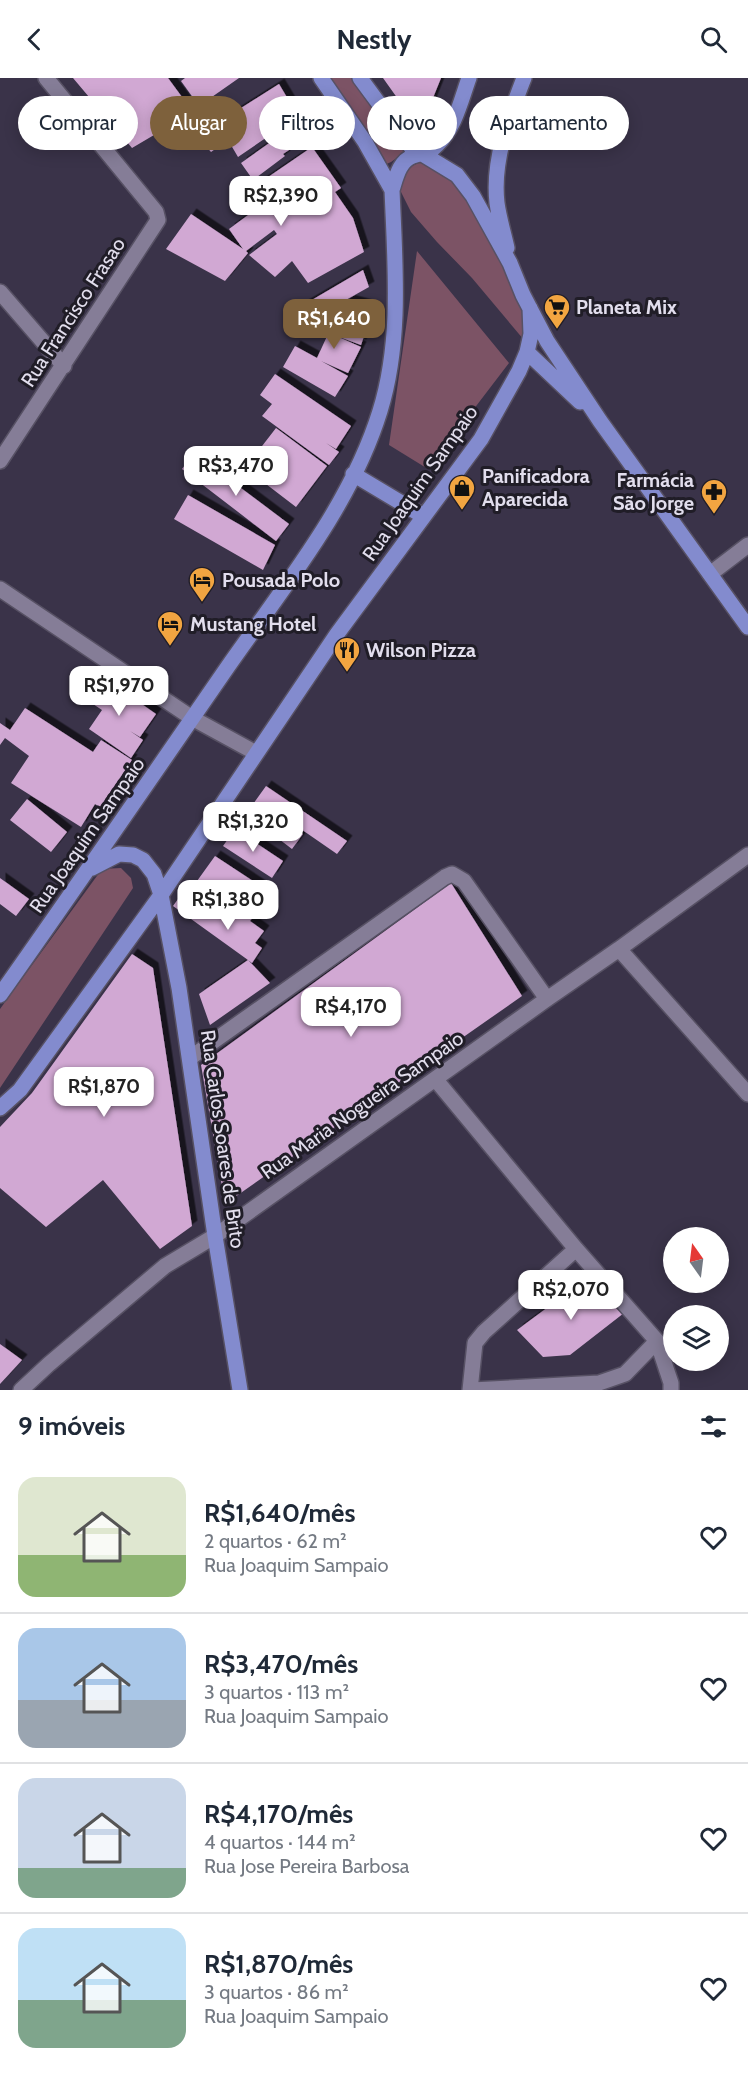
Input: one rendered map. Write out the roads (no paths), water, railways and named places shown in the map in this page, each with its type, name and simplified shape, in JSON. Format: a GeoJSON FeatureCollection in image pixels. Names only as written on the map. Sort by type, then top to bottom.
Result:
{"type":"FeatureCollection","features":[{"type":"Feature","properties":{"kind":"main road"},"geometry":{"type":"LineString","coordinates":[[321,78],[365,142],[392,190]]}},
{"type":"Feature","properties":{"kind":"main road"},"geometry":{"type":"LineString","coordinates":[[360,78],[411,147],[457,175],[473,196],[510,263],[547,341],[600,421],[748,627]]}},
{"type":"Feature","properties":{"kind":"main road","name":"Rua Joaquim Sampaio"},"geometry":{"type":"LineString","coordinates":[[0,995],[330,519],[367,449],[381,409],[396,319],[392,190],[397,172],[404,162],[413,156],[424,155],[437,146],[445,135],[456,116],[469,78]]}},
{"type":"Feature","properties":{"kind":"main road"},"geometry":{"type":"LineString","coordinates":[[510,263],[497,202],[498,174],[502,142],[524,78]]}},
{"type":"Feature","properties":{"kind":"main road","name":"Rua Joaquim Sampaio"},"geometry":{"type":"LineString","coordinates":[[0,1108],[20,1090],[161,895],[337,634],[481,439],[527,352],[531,334],[530,308]]}},
{"type":"Feature","properties":{"kind":"main road"},"geometry":{"type":"LineString","coordinates":[[527,352],[600,421]]}},
{"type":"Feature","properties":{"kind":"main road"},"geometry":{"type":"LineString","coordinates":[[353,474],[423,516]]}},
{"type":"Feature","properties":{"kind":"main road","name":"Rua Carlos Soares de Brito"},"geometry":{"type":"LineString","coordinates":[[90,868],[118,854],[132,855],[143,860],[154,874],[161,895],[179,988],[240,1390]]}},
{"type":"Feature","properties":{"kind":"street","name":"Rua Francisco Frasao"},"geometry":{"type":"LineString","coordinates":[[0,460],[157,224],[158,215],[46,78]]}},
{"type":"Feature","properties":{"kind":"street"},"geometry":{"type":"LineString","coordinates":[[0,292],[64,366]]}},
{"type":"Feature","properties":{"kind":"street"},"geometry":{"type":"LineString","coordinates":[[710,574],[748,545]]}},
{"type":"Feature","properties":{"kind":"street"},"geometry":{"type":"LineString","coordinates":[[0,589],[192,718],[256,753]]}},
{"type":"Feature","properties":{"kind":"street","name":"Rua Maria Nogueira Sampaio"},"geometry":{"type":"LineString","coordinates":[[21,1390],[165,1266],[215,1236],[748,855]]}},
{"type":"Feature","properties":{"kind":"street"},"geometry":{"type":"LineString","coordinates":[[190,1058],[452,874],[464,881],[547,999]]}},
{"type":"Feature","properties":{"kind":"street"},"geometry":{"type":"LineString","coordinates":[[619,949],[748,1094]]}},
{"type":"Feature","properties":{"kind":"street"},"geometry":{"type":"LineString","coordinates":[[436,1080],[576,1249],[657,1341],[671,1383],[671,1390]]}},
{"type":"Feature","properties":{"kind":"street"},"geometry":{"type":"LineString","coordinates":[[576,1249],[484,1332],[475,1343],[471,1390],[601,1387],[625,1374],[657,1341]]}},
{"type":"Feature","properties":{"kind":"place","name":"Planeta Mix"},"geometry":{"type":"Point","coordinates":[557,330]}},
{"type":"Feature","properties":{"kind":"place","name":"Panificadora Aparecida"},"geometry":{"type":"Point","coordinates":[462,511]}},
{"type":"Feature","properties":{"kind":"place","name":"Farmácia São Jorge"},"geometry":{"type":"Point","coordinates":[714,515]}},
{"type":"Feature","properties":{"kind":"place","name":"Pousada Polo"},"geometry":{"type":"Point","coordinates":[202,603]}},
{"type":"Feature","properties":{"kind":"place","name":"Mustang Hotel"},"geometry":{"type":"Point","coordinates":[170,647]}},
{"type":"Feature","properties":{"kind":"place","name":"Wilson Pizza"},"geometry":{"type":"Point","coordinates":[347,673]}}]}
